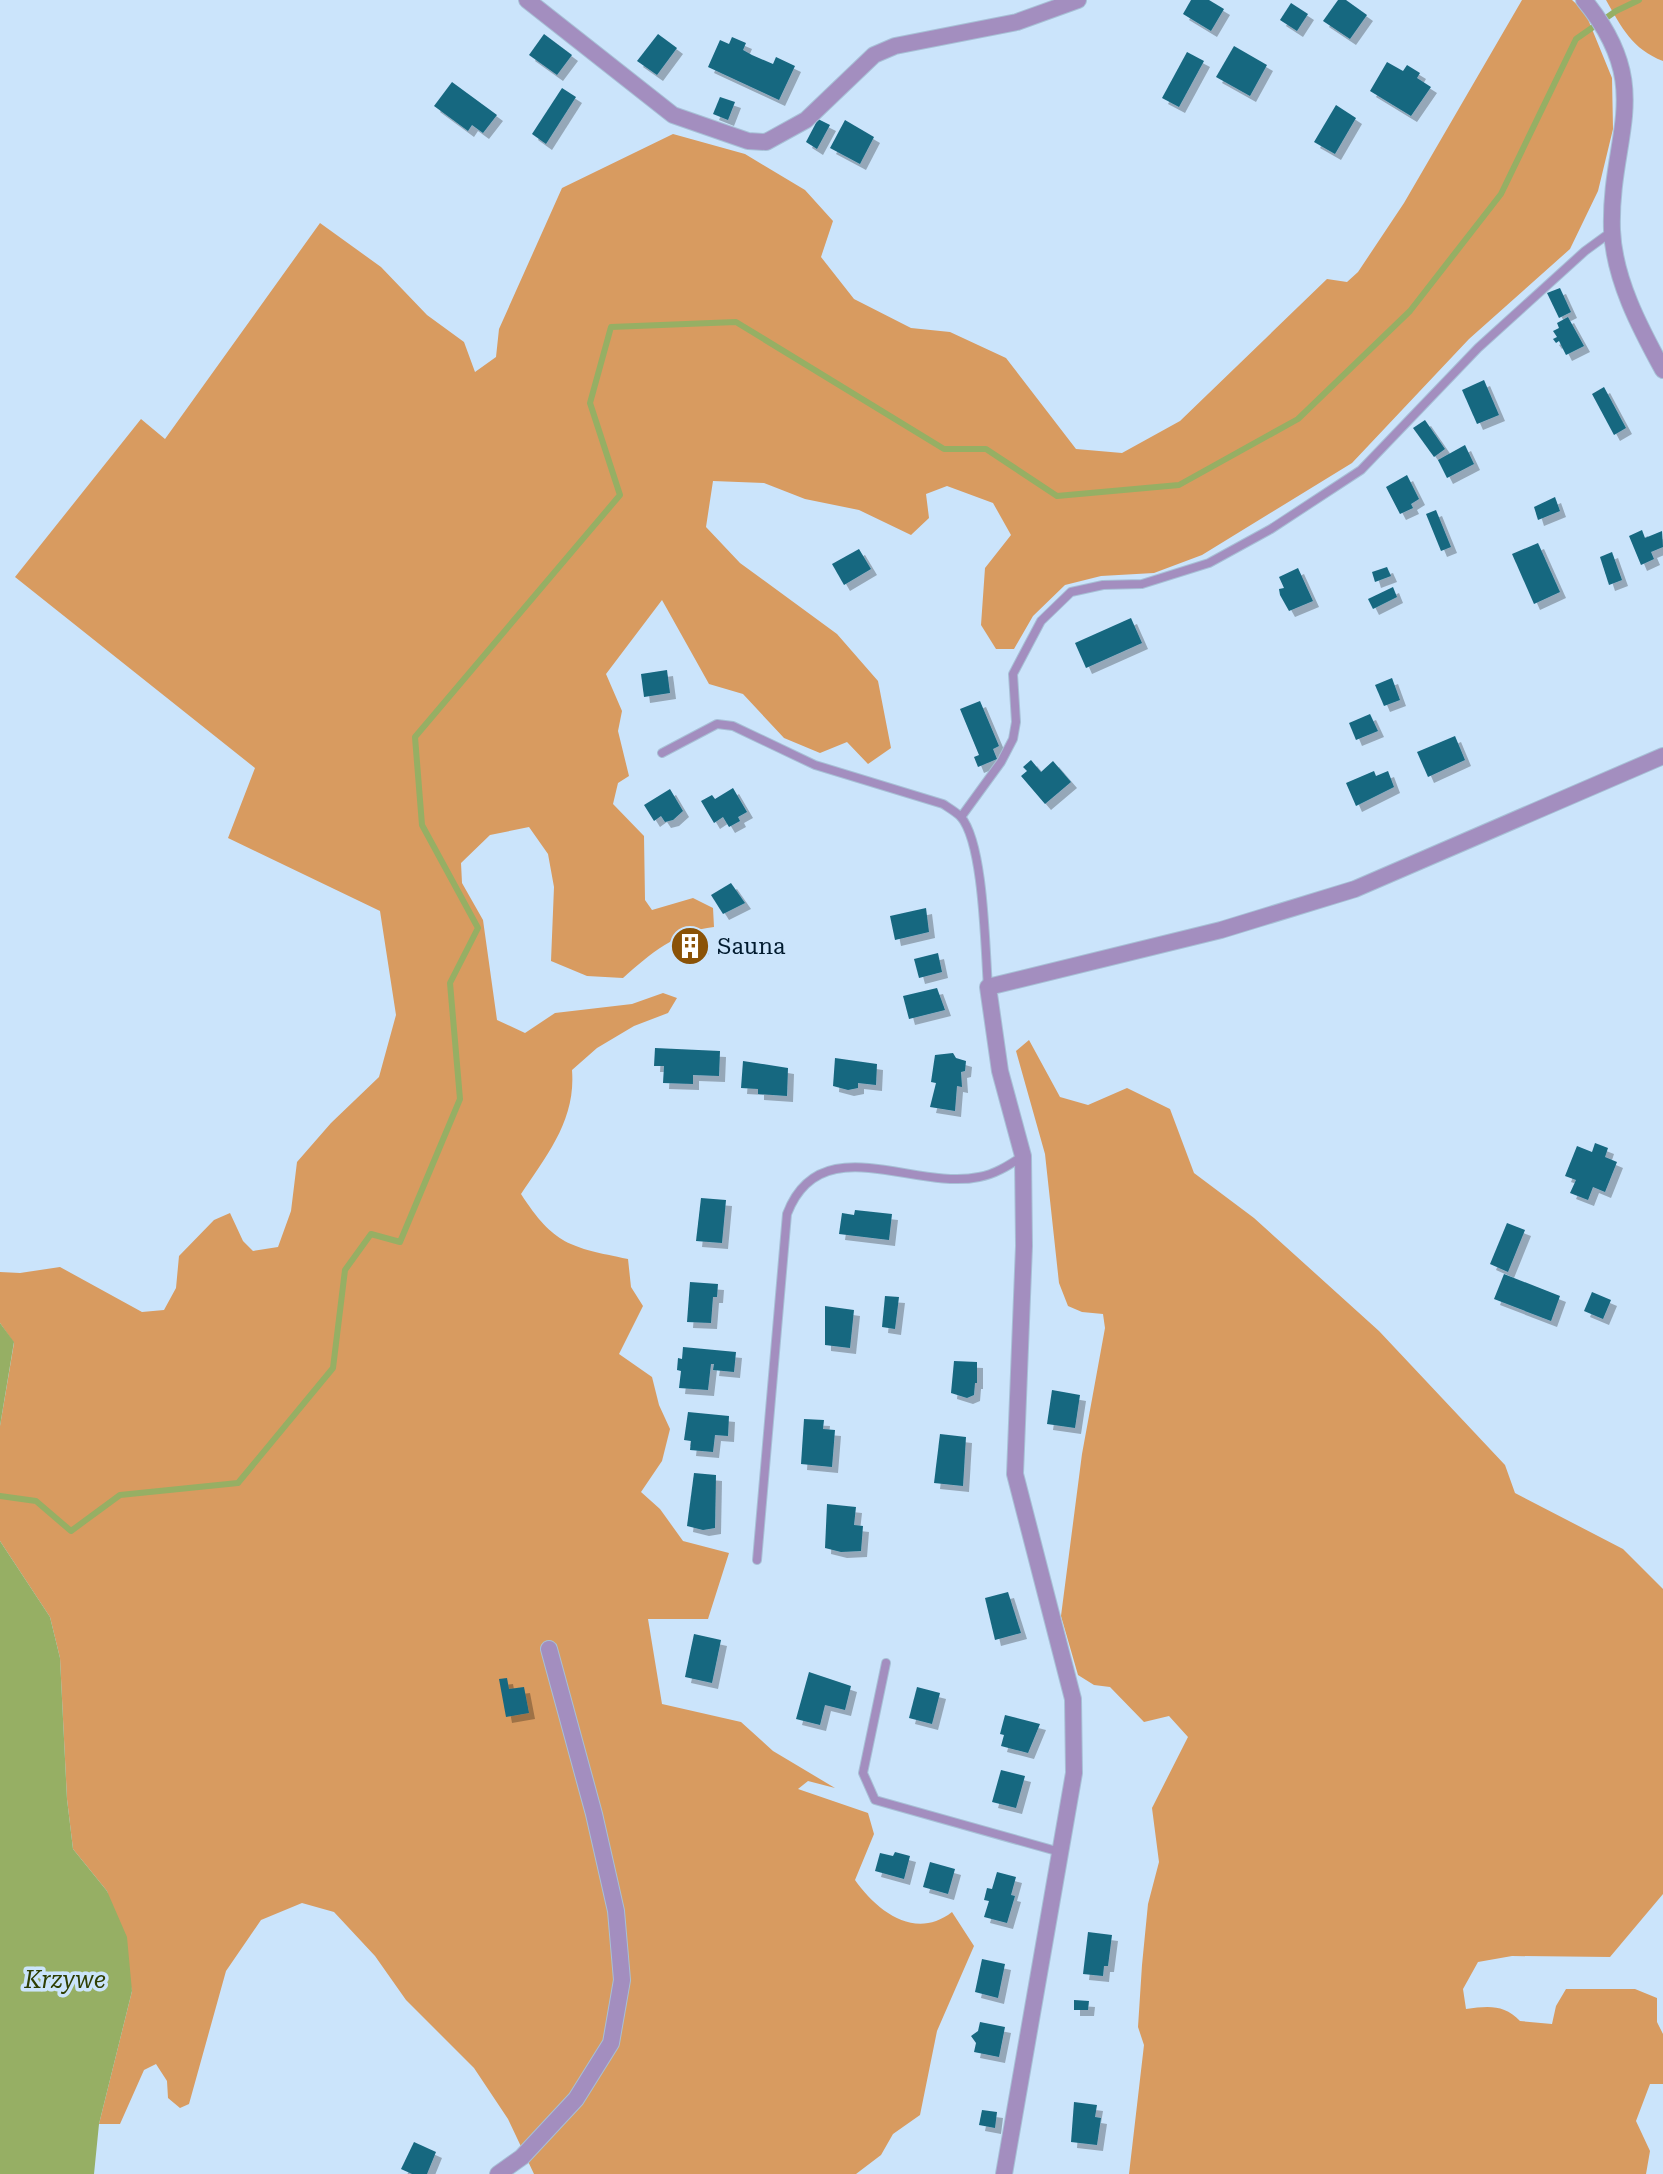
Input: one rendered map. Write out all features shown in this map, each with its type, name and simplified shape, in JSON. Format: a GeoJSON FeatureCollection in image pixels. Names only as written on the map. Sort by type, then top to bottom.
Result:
{"type":"FeatureCollection","features":[{"type":"Feature","properties":{"kind":"street"},"geometry":{"type":"LineString","coordinates":[[527,0],[673,115],[737,138],[766,142],[806,120],[874,55],[895,46],[1017,22],[1078,0]]}},
{"type":"Feature","properties":{"kind":"street"},"geometry":{"type":"LineString","coordinates":[[1587,3],[1608,38],[1621,67],[1627,100],[1612,231],[1621,279],[1663,370]]}},
{"type":"Feature","properties":{"kind":"street"},"geometry":{"type":"LineString","coordinates":[[1004,2174],[1074,1773],[1073,1699],[1015,1474],[1024,1246],[1023,1156],[1000,1071],[988,987],[1221,930],[1356,889],[1663,756]]}},
{"type":"Feature","properties":{"kind":"street"},"geometry":{"type":"LineString","coordinates":[[498,2174],[522,2157],[576,2099],[611,2043],[622,1980],[614,1899],[549,1649]]}},
{"type":"Feature","properties":{"kind":"lane"},"geometry":{"type":"LineString","coordinates":[[961,817],[1013,739],[1016,722],[1013,674],[1041,621],[1070,592],[1103,585],[1142,584],[1209,563],[1271,529],[1361,470],[1478,348],[1585,251],[1612,231]]}},
{"type":"Feature","properties":{"kind":"lane"},"geometry":{"type":"LineString","coordinates":[[662,753],[717,724],[733,726],[815,765],[927,796],[961,817],[971,837],[978,869],[988,987]]}},
{"type":"Feature","properties":{"kind":"lane"},"geometry":{"type":"LineString","coordinates":[[757,1560],[787,1214],[793,1198],[815,1174],[834,1168],[861,1167],[937,1178],[978,1178],[1000,1171],[1023,1156]]}},
{"type":"Feature","properties":{"kind":"lane"},"geometry":{"type":"LineString","coordinates":[[886,1663],[863,1773],[875,1800],[1060,1852]]}},
{"type":"Feature","properties":{"kind":"shaded area"},"geometry":{"type":"Polygon","coordinates":[[[1522,0],[1572,0],[1585,12],[1612,78],[1613,129],[1598,191],[1570,249],[1469,339],[1352,463],[1202,555],[1154,573],[1101,576],[1065,585],[1033,616],[1014,649],[996,649],[981,625],[985,568],[1011,535],[993,503],[947,486],[926,494],[929,518],[911,535],[859,510],[805,499],[764,483],[713,481],[706,527],[740,563],[837,634],[878,681],[891,748],[868,764],[847,742],[820,753],[784,738],[743,694],[709,684],[662,600],[606,674],[622,711],[618,731],[629,776],[618,783],[613,804],[644,836],[645,900],[652,910],[693,898],[713,908],[714,927],[688,933],[676,939],[654,952],[623,978],[587,976],[551,961],[554,887],[548,854],[529,827],[490,835],[461,863],[462,883],[483,920],[497,1020],[525,1033],[555,1013],[632,1004],[663,993],[677,998],[668,1013],[634,1026],[597,1048],[572,1070],[569,1105],[558,1136],[521,1194],[543,1224],[565,1241],[591,1251],[628,1259],[631,1287],[643,1306],[619,1354],[652,1377],[659,1405],[670,1429],[662,1461],[641,1492],[660,1509],[683,1541],[729,1553],[708,1619],[648,1619],[662,1704],[741,1722],[773,1751],[835,1788],[808,1781],[798,1789],[868,1813],[874,1834],[855,1880],[874,1902],[911,1923],[924,1924],[952,1912],[974,1946],[937,2031],[920,2115],[893,2134],[881,2155],[856,2174],[534,2174],[508,2119],[474,2068],[406,2000],[375,1956],[334,1912],[302,1903],[261,1920],[226,1971],[189,2104],[180,2108],[168,2098],[167,2081],[156,2064],[144,2070],[120,2124],[99,2124],[132,1991],[107,1891],[73,1849],[67,1799],[60,1658],[50,1617],[0,1541],[0,1426],[14,1343],[0,1323],[0,1272],[20,1273],[60,1267],[142,1312],[164,1310],[176,1288],[179,1256],[214,1220],[230,1213],[243,1241],[253,1251],[278,1247],[291,1211],[297,1162],[331,1123],[379,1077],[396,1015],[380,911],[228,838],[255,768],[15,577],[141,419],[165,439],[320,223],[381,267],[427,315],[464,342],[475,372],[496,357],[499,329],[562,188],[673,134],[745,154],[805,190],[833,221],[821,257],[854,299],[911,328],[950,332],[1006,358],[1076,449],[1122,453],[1180,421],[1327,279],[1347,282],[1358,272],[1404,203],[1522,0]]]}},
{"type":"Feature","properties":{"kind":"shaded area"},"geometry":{"type":"Polygon","coordinates":[[[1606,0],[1663,0],[1663,61],[1636,44],[1606,0]]]}},
{"type":"Feature","properties":{"kind":"shaded area"},"geometry":{"type":"Polygon","coordinates":[[[1029,1040],[1060,1097],[1088,1105],[1127,1088],[1170,1109],[1194,1173],[1254,1218],[1379,1331],[1505,1465],[1515,1493],[1623,1549],[1663,1589],[1663,1894],[1610,1957],[1512,1956],[1478,1962],[1463,1989],[1466,2009],[1502,2009],[1520,2021],[1552,2024],[1556,2006],[1566,1989],[1635,1989],[1657,1998],[1657,2022],[1663,2034],[1663,2084],[1650,2084],[1636,2121],[1650,2151],[1646,2174],[1129,2174],[1144,2045],[1138,2027],[1142,1965],[1148,1904],[1159,1862],[1152,1808],[1188,1737],[1169,1716],[1144,1722],[1110,1687],[1094,1685],[1078,1675],[1061,1616],[1082,1454],[1105,1328],[1103,1314],[1082,1312],[1068,1306],[1059,1283],[1045,1154],[1016,1051],[1029,1040]]]}},
{"type":"Feature","properties":{"kind":"water"},"geometry":{"type":"Polygon","coordinates":[[[0,1323],[14,1342],[0,1426],[0,1323]]]}},
{"type":"Feature","properties":{"kind":"water","name":"Krzywe"},"geometry":{"type":"Polygon","coordinates":[[[0,1541],[50,1617],[60,1658],[67,1799],[73,1849],[107,1891],[127,1937],[132,1991],[99,2124],[94,2174],[0,2174],[0,1541]]]}},
{"type":"Feature","properties":{"kind":"building"},"geometry":{"type":"Polygon","coordinates":[[[1191,0],[1209,0],[1224,9],[1211,31],[1183,14],[1191,0]]]}},
{"type":"Feature","properties":{"kind":"building"},"geometry":{"type":"Polygon","coordinates":[[[1338,0],[1346,0],[1367,15],[1350,39],[1323,21],[1338,0]]]}},
{"type":"Feature","properties":{"kind":"building"},"geometry":{"type":"Polygon","coordinates":[[[1291,3],[1308,14],[1297,31],[1280,20],[1291,3]]]}},
{"type":"Feature","properties":{"kind":"building"},"geometry":{"type":"Polygon","coordinates":[[[544,34],[572,55],[557,75],[529,55],[544,34]]]}},
{"type":"Feature","properties":{"kind":"building"},"geometry":{"type":"Polygon","coordinates":[[[658,34],[677,48],[657,75],[637,61],[658,34]]]}},
{"type":"Feature","properties":{"kind":"building"},"geometry":{"type":"Polygon","coordinates":[[[732,37],[746,43],[743,50],[752,55],[773,64],[776,57],[795,66],[779,100],[708,67],[720,40],[729,44],[732,37]]]}},
{"type":"Feature","properties":{"kind":"building"},"geometry":{"type":"Polygon","coordinates":[[[1234,46],[1267,65],[1250,96],[1216,77],[1234,46]]]}},
{"type":"Feature","properties":{"kind":"building"},"geometry":{"type":"Polygon","coordinates":[[[1187,52],[1204,61],[1179,107],[1162,98],[1187,52]]]}},
{"type":"Feature","properties":{"kind":"building"},"geometry":{"type":"Polygon","coordinates":[[[1387,62],[1403,71],[1407,65],[1420,73],[1417,78],[1431,87],[1411,116],[1370,91],[1387,62]]]}},
{"type":"Feature","properties":{"kind":"building"},"geometry":{"type":"Polygon","coordinates":[[[452,82],[497,115],[483,133],[472,125],[468,131],[434,106],[452,82]]]}},
{"type":"Feature","properties":{"kind":"building"},"geometry":{"type":"Polygon","coordinates":[[[562,88],[576,97],[546,144],[532,134],[562,88]]]}},
{"type":"Feature","properties":{"kind":"building"},"geometry":{"type":"Polygon","coordinates":[[[720,97],[735,102],[728,120],[713,114],[720,97]]]}},
{"type":"Feature","properties":{"kind":"building"},"geometry":{"type":"Polygon","coordinates":[[[1336,105],[1356,118],[1335,154],[1314,142],[1336,105]]]}},
{"type":"Feature","properties":{"kind":"building"},"geometry":{"type":"Polygon","coordinates":[[[818,119],[830,125],[817,149],[806,142],[818,119]]]}},
{"type":"Feature","properties":{"kind":"building"},"geometry":{"type":"Polygon","coordinates":[[[845,120],[874,137],[860,164],[830,148],[845,120]]]}},
{"type":"Feature","properties":{"kind":"building"},"geometry":{"type":"Polygon","coordinates":[[[1560,288],[1571,312],[1559,318],[1547,293],[1560,288]]]}},
{"type":"Feature","properties":{"kind":"building"},"geometry":{"type":"Polygon","coordinates":[[[1568,317],[1584,346],[1566,355],[1559,341],[1556,343],[1553,339],[1557,337],[1553,331],[1559,328],[1557,323],[1568,317]]]}},
{"type":"Feature","properties":{"kind":"building"},"geometry":{"type":"Polygon","coordinates":[[[1484,380],[1499,415],[1477,424],[1462,390],[1484,380]]]}},
{"type":"Feature","properties":{"kind":"building"},"geometry":{"type":"Polygon","coordinates":[[[1604,387],[1626,428],[1614,435],[1592,394],[1604,387]]]}},
{"type":"Feature","properties":{"kind":"building"},"geometry":{"type":"Polygon","coordinates":[[[1425,420],[1445,449],[1434,457],[1413,428],[1425,420]]]}},
{"type":"Feature","properties":{"kind":"building"},"geometry":{"type":"Polygon","coordinates":[[[1465,445],[1474,464],[1447,478],[1438,460],[1465,445]]]}},
{"type":"Feature","properties":{"kind":"building"},"geometry":{"type":"Polygon","coordinates":[[[1407,475],[1419,499],[1411,504],[1413,508],[1400,514],[1386,487],[1407,475]]]}},
{"type":"Feature","properties":{"kind":"building"},"geometry":{"type":"Polygon","coordinates":[[[1555,497],[1560,511],[1538,520],[1534,507],[1555,497]]]}},
{"type":"Feature","properties":{"kind":"building"},"geometry":{"type":"Polygon","coordinates":[[[1436,510],[1451,547],[1441,551],[1426,514],[1436,510]]]}},
{"type":"Feature","properties":{"kind":"building"},"geometry":{"type":"Polygon","coordinates":[[[1642,530],[1645,538],[1662,531],[1663,547],[1651,552],[1654,559],[1641,565],[1629,536],[1642,530]]]}},
{"type":"Feature","properties":{"kind":"building"},"geometry":{"type":"Polygon","coordinates":[[[1538,543],[1560,592],[1534,604],[1512,554],[1538,543]]]}},
{"type":"Feature","properties":{"kind":"building"},"geometry":{"type":"Polygon","coordinates":[[[859,549],[871,569],[844,585],[832,564],[859,549]]]}},
{"type":"Feature","properties":{"kind":"building"},"geometry":{"type":"Polygon","coordinates":[[[1612,552],[1622,580],[1609,585],[1600,557],[1612,552]]]}},
{"type":"Feature","properties":{"kind":"building"},"geometry":{"type":"Polygon","coordinates":[[[1387,567],[1391,576],[1375,582],[1372,572],[1387,567]]]}},
{"type":"Feature","properties":{"kind":"building"},"geometry":{"type":"Polygon","coordinates":[[[1298,568],[1313,601],[1289,611],[1280,595],[1279,589],[1284,588],[1279,577],[1298,568]]]}},
{"type":"Feature","properties":{"kind":"building"},"geometry":{"type":"Polygon","coordinates":[[[1393,587],[1397,597],[1373,609],[1368,599],[1393,587]]]}},
{"type":"Feature","properties":{"kind":"building"},"geometry":{"type":"Polygon","coordinates":[[[1131,618],[1142,643],[1086,668],[1075,643],[1131,618]]]}},
{"type":"Feature","properties":{"kind":"building"},"geometry":{"type":"Polygon","coordinates":[[[667,670],[670,693],[644,697],[641,674],[667,670]]]}},
{"type":"Feature","properties":{"kind":"building"},"geometry":{"type":"Polygon","coordinates":[[[1392,678],[1400,700],[1384,706],[1375,685],[1392,678]]]}},
{"type":"Feature","properties":{"kind":"building"},"geometry":{"type":"Polygon","coordinates":[[[980,701],[999,746],[993,749],[997,759],[978,767],[974,757],[979,755],[960,709],[980,701]]]}},
{"type":"Feature","properties":{"kind":"building"},"geometry":{"type":"Polygon","coordinates":[[[1370,714],[1378,731],[1356,740],[1349,723],[1370,714]]]}},
{"type":"Feature","properties":{"kind":"building"},"geometry":{"type":"Polygon","coordinates":[[[1455,736],[1465,760],[1428,777],[1417,752],[1455,736]]]}},
{"type":"Feature","properties":{"kind":"building"},"geometry":{"type":"Polygon","coordinates":[[[1031,760],[1041,772],[1053,761],[1071,782],[1045,804],[1021,776],[1027,771],[1023,767],[1031,760]]]}},
{"type":"Feature","properties":{"kind":"building"},"geometry":{"type":"Polygon","coordinates":[[[1374,771],[1376,776],[1388,771],[1394,787],[1356,806],[1346,783],[1374,771]]]}},
{"type":"Feature","properties":{"kind":"building"},"geometry":{"type":"Polygon","coordinates":[[[733,788],[747,812],[738,817],[740,821],[729,827],[723,817],[714,823],[701,801],[712,795],[715,799],[733,788]]]}},
{"type":"Feature","properties":{"kind":"building"},"geometry":{"type":"Polygon","coordinates":[[[670,789],[683,811],[673,820],[665,822],[661,816],[654,821],[644,805],[670,789]]]}},
{"type":"Feature","properties":{"kind":"building"},"geometry":{"type":"Polygon","coordinates":[[[731,883],[745,903],[723,914],[711,895],[731,883]]]}},
{"type":"Feature","properties":{"kind":"building"},"geometry":{"type":"Polygon","coordinates":[[[926,908],[929,932],[895,940],[890,916],[926,908]]]}},
{"type":"Feature","properties":{"kind":"building","name":"Sauna"},"geometry":{"type":"Polygon","coordinates":[[[696,933],[703,948],[684,958],[677,943],[696,933]]]}},
{"type":"Feature","properties":{"kind":"building"},"geometry":{"type":"Polygon","coordinates":[[[938,953],[942,972],[919,978],[914,959],[938,953]]]}},
{"type":"Feature","properties":{"kind":"building"},"geometry":{"type":"Polygon","coordinates":[[[937,988],[945,1010],[909,1019],[903,996],[937,988]]]}},
{"type":"Feature","properties":{"kind":"building"},"geometry":{"type":"Polygon","coordinates":[[[655,1048],[720,1051],[719,1076],[693,1075],[693,1084],[663,1083],[664,1066],[654,1066],[655,1048]]]}},
{"type":"Feature","properties":{"kind":"building"},"geometry":{"type":"Polygon","coordinates":[[[953,1053],[956,1058],[966,1061],[965,1071],[961,1072],[962,1087],[957,1086],[955,1111],[930,1107],[936,1083],[931,1082],[935,1055],[953,1053]]]}},
{"type":"Feature","properties":{"kind":"building"},"geometry":{"type":"Polygon","coordinates":[[[835,1058],[877,1064],[876,1085],[858,1083],[858,1088],[848,1090],[833,1086],[835,1058]]]}},
{"type":"Feature","properties":{"kind":"building"},"geometry":{"type":"Polygon","coordinates":[[[743,1061],[788,1068],[787,1096],[758,1094],[758,1089],[741,1088],[743,1061]]]}},
{"type":"Feature","properties":{"kind":"building"},"geometry":{"type":"Polygon","coordinates":[[[1595,1143],[1608,1148],[1605,1157],[1617,1162],[1605,1192],[1593,1187],[1588,1200],[1570,1193],[1576,1180],[1565,1176],[1577,1146],[1592,1152],[1595,1143]]]}},
{"type":"Feature","properties":{"kind":"building"},"geometry":{"type":"Polygon","coordinates":[[[701,1198],[726,1200],[722,1243],[696,1241],[701,1198]]]}},
{"type":"Feature","properties":{"kind":"building"},"geometry":{"type":"Polygon","coordinates":[[[855,1210],[892,1214],[889,1240],[839,1234],[842,1213],[854,1215],[855,1210]]]}},
{"type":"Feature","properties":{"kind":"building"},"geometry":{"type":"Polygon","coordinates":[[[1507,1223],[1525,1230],[1508,1272],[1490,1264],[1507,1223]]]}},
{"type":"Feature","properties":{"kind":"building"},"geometry":{"type":"Polygon","coordinates":[[[1504,1274],[1560,1296],[1551,1321],[1494,1299],[1504,1274]]]}},
{"type":"Feature","properties":{"kind":"building"},"geometry":{"type":"Polygon","coordinates":[[[690,1282],[718,1284],[717,1297],[713,1297],[711,1323],[687,1322],[690,1282]]]}},
{"type":"Feature","properties":{"kind":"building"},"geometry":{"type":"Polygon","coordinates":[[[1592,1292],[1611,1300],[1603,1319],[1584,1311],[1592,1292]]]}},
{"type":"Feature","properties":{"kind":"building"},"geometry":{"type":"Polygon","coordinates":[[[885,1296],[899,1297],[895,1329],[882,1327],[885,1296]]]}},
{"type":"Feature","properties":{"kind":"building"},"geometry":{"type":"Polygon","coordinates":[[[825,1306],[854,1310],[850,1348],[825,1345],[825,1306]]]}},
{"type":"Feature","properties":{"kind":"building"},"geometry":{"type":"Polygon","coordinates":[[[683,1347],[736,1352],[734,1372],[713,1370],[714,1364],[711,1364],[708,1390],[679,1388],[681,1371],[677,1370],[678,1358],[682,1359],[683,1347]]]}},
{"type":"Feature","properties":{"kind":"building"},"geometry":{"type":"Polygon","coordinates":[[[954,1361],[977,1362],[974,1395],[967,1398],[951,1393],[954,1361]]]}},
{"type":"Feature","properties":{"kind":"building"},"geometry":{"type":"Polygon","coordinates":[[[1052,1390],[1080,1395],[1075,1428],[1047,1424],[1052,1390]]]}},
{"type":"Feature","properties":{"kind":"building"},"geometry":{"type":"Polygon","coordinates":[[[688,1412],[729,1416],[728,1436],[715,1435],[713,1452],[690,1450],[691,1441],[684,1440],[688,1412]]]}},
{"type":"Feature","properties":{"kind":"building"},"geometry":{"type":"Polygon","coordinates":[[[804,1419],[824,1420],[823,1429],[835,1430],[832,1467],[801,1464],[804,1419]]]}},
{"type":"Feature","properties":{"kind":"building"},"geometry":{"type":"Polygon","coordinates":[[[940,1434],[966,1437],[963,1486],[934,1483],[940,1434]]]}},
{"type":"Feature","properties":{"kind":"building"},"geometry":{"type":"Polygon","coordinates":[[[694,1473],[716,1475],[715,1528],[703,1530],[687,1526],[694,1473]]]}},
{"type":"Feature","properties":{"kind":"building"},"geometry":{"type":"Polygon","coordinates":[[[827,1504],[856,1507],[854,1525],[863,1526],[861,1551],[841,1552],[825,1548],[827,1504]]]}},
{"type":"Feature","properties":{"kind":"building"},"geometry":{"type":"Polygon","coordinates":[[[1008,1592],[1021,1633],[995,1640],[985,1598],[1008,1592]]]}},
{"type":"Feature","properties":{"kind":"building"},"geometry":{"type":"Polygon","coordinates":[[[694,1634],[721,1640],[712,1683],[685,1677],[694,1634]]]}},
{"type":"Feature","properties":{"kind":"building"},"geometry":{"type":"Polygon","coordinates":[[[809,1672],[851,1686],[845,1710],[825,1705],[820,1725],[796,1719],[809,1672]]]}},
{"type":"Feature","properties":{"kind":"building"},"geometry":{"type":"Polygon","coordinates":[[[507,1678],[509,1689],[524,1687],[529,1713],[506,1717],[499,1679],[507,1678]]]}},
{"type":"Feature","properties":{"kind":"building"},"geometry":{"type":"Polygon","coordinates":[[[917,1687],[940,1693],[932,1724],[909,1718],[917,1687]]]}},
{"type":"Feature","properties":{"kind":"building"},"geometry":{"type":"Polygon","coordinates":[[[1005,1715],[1040,1724],[1028,1753],[1001,1746],[1004,1735],[1000,1734],[1005,1715]]]}},
{"type":"Feature","properties":{"kind":"building"},"geometry":{"type":"Polygon","coordinates":[[[1001,1770],[1025,1776],[1016,1808],[992,1802],[1001,1770]]]}},
{"type":"Feature","properties":{"kind":"building"},"geometry":{"type":"Polygon","coordinates":[[[895,1852],[910,1856],[904,1879],[875,1871],[880,1853],[893,1856],[895,1852]]]}},
{"type":"Feature","properties":{"kind":"building"},"geometry":{"type":"Polygon","coordinates":[[[930,1862],[955,1869],[948,1894],[923,1887],[930,1862]]]}},
{"type":"Feature","properties":{"kind":"building"},"geometry":{"type":"Polygon","coordinates":[[[997,1872],[1016,1877],[1011,1895],[1015,1896],[1007,1923],[984,1917],[989,1901],[984,1900],[987,1888],[992,1889],[997,1872]]]}},
{"type":"Feature","properties":{"kind":"building"},"geometry":{"type":"Polygon","coordinates":[[[1088,1932],[1112,1935],[1108,1966],[1104,1966],[1103,1976],[1083,1974],[1088,1932]]]}},
{"type":"Feature","properties":{"kind":"building"},"geometry":{"type":"Polygon","coordinates":[[[982,1959],[1005,1964],[998,1998],[975,1992],[982,1959]]]}},
{"type":"Feature","properties":{"kind":"building"},"geometry":{"type":"Polygon","coordinates":[[[1074,2000],[1089,2001],[1088,2010],[1074,2010],[1074,2000]]]}},
{"type":"Feature","properties":{"kind":"building"},"geometry":{"type":"Polygon","coordinates":[[[980,2022],[1005,2027],[999,2057],[974,2052],[976,2043],[971,2036],[978,2031],[980,2022]]]}},
{"type":"Feature","properties":{"kind":"building"},"geometry":{"type":"Polygon","coordinates":[[[1074,2102],[1097,2105],[1095,2117],[1101,2118],[1097,2145],[1071,2142],[1074,2102]]]}},
{"type":"Feature","properties":{"kind":"building"},"geometry":{"type":"Polygon","coordinates":[[[982,2110],[997,2112],[995,2128],[979,2125],[982,2110]]]}},
{"type":"Feature","properties":{"kind":"building"},"geometry":{"type":"Polygon","coordinates":[[[414,2142],[436,2152],[427,2174],[412,2174],[401,2169],[414,2142]]]}},
{"type":"Feature","properties":{"kind":"waterway"},"geometry":{"type":"LineString","coordinates":[[0,1496],[36,1501],[71,1531],[120,1495],[238,1483],[333,1368],[345,1270],[371,1234],[400,1242],[460,1099],[450,983],[478,928],[422,825],[415,737],[620,495],[590,403],[611,327],[736,322],[944,449],[986,449],[1057,496],[1179,485],[1298,419],[1410,311],[1501,194],[1576,39],[1616,11],[1639,0]]}},
{"type":"Feature","properties":{"kind":"place","name":"Sauna"},"geometry":{"type":"Point","coordinates":[690,946]}}]}
